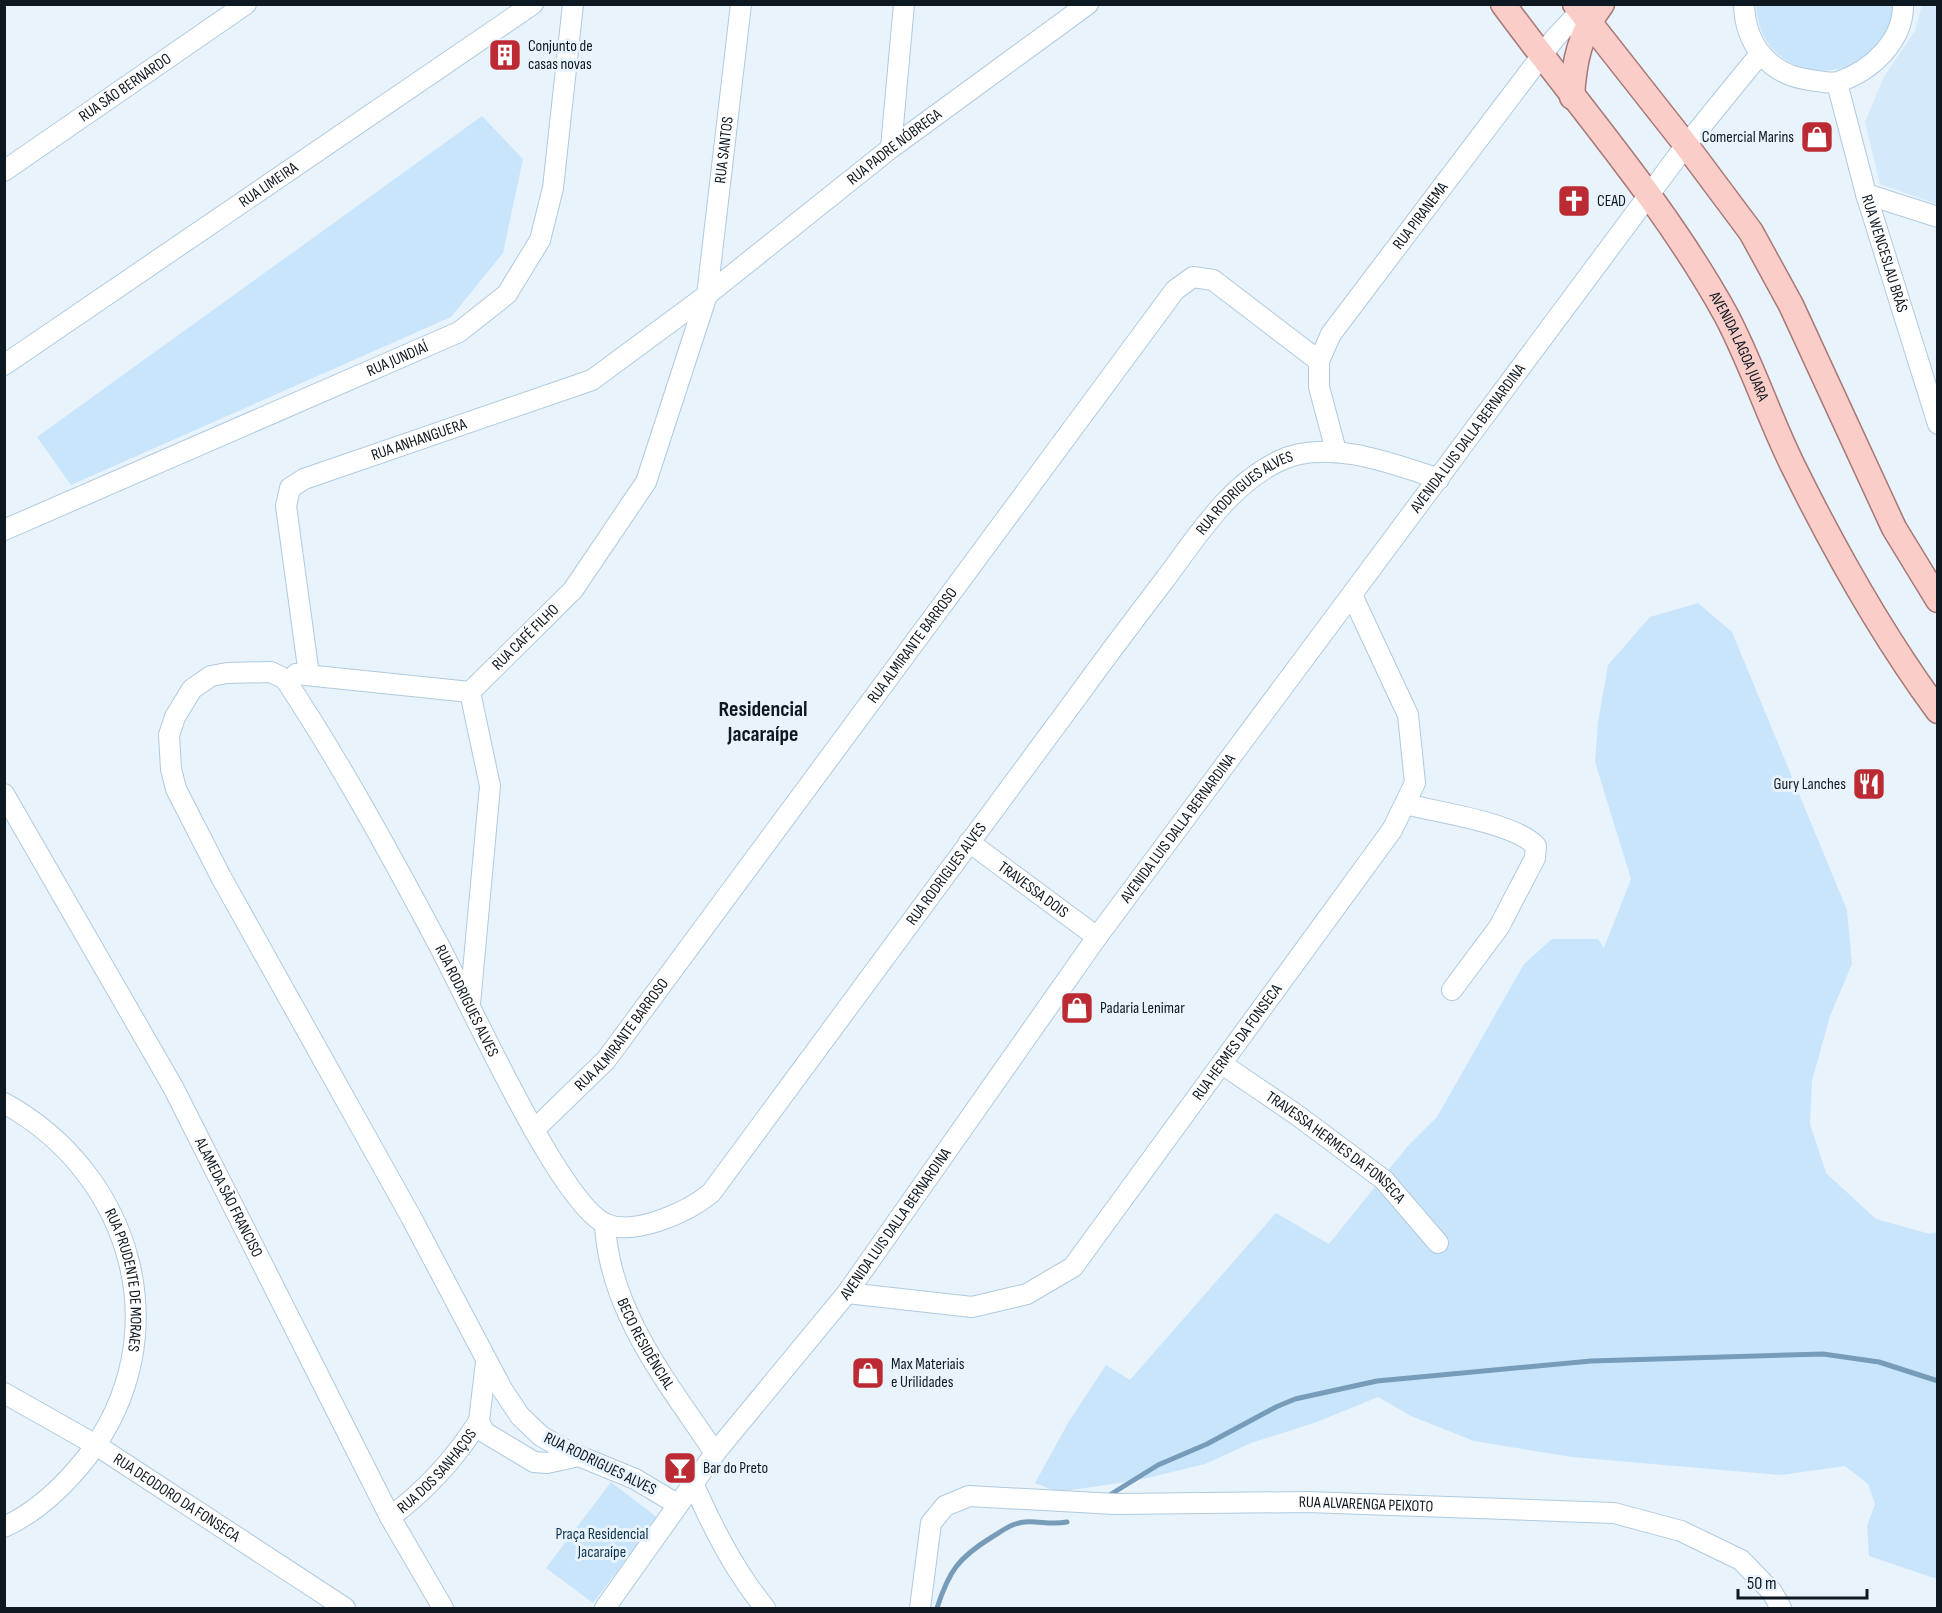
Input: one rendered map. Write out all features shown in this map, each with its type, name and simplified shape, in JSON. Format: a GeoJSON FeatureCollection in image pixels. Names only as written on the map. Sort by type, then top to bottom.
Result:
{"type":"FeatureCollection","features":[{"type":"Feature","properties":{"kind":"main road","name":"AVENIDA LAGOA JUARA"},"geometry":{"type":"LineString","coordinates":[[1503,4],[1649,198],[1694,262],[1726,316],[1794,468],[1845,564],[1894,651],[1938,711]]}},
{"type":"Feature","properties":{"kind":"main road"},"geometry":{"type":"LineString","coordinates":[[1572,96],[1574,65],[1586,9]]}},
{"type":"Feature","properties":{"kind":"main road"},"geometry":{"type":"LineString","coordinates":[[1586,9],[1757,243],[1791,305],[1894,528],[1938,600]]}},
{"type":"Feature","properties":{"kind":"street","name":"RUA SÃO BERNARDO"},"geometry":{"type":"LineString","coordinates":[[4,171],[246,4]]}},
{"type":"Feature","properties":{"kind":"street","name":"RUA LIMEIRA"},"geometry":{"type":"LineString","coordinates":[[4,365],[533,4]]}},
{"type":"Feature","properties":{"kind":"street","name":"RUA JUNDIAÍ"},"geometry":{"type":"LineString","coordinates":[[4,530],[459,332],[507,294],[540,240],[553,188],[573,4]]}},
{"type":"Feature","properties":{"kind":"street","name":"RUA SANTOS"},"geometry":{"type":"LineString","coordinates":[[707,295],[741,4]]}},
{"type":"Feature","properties":{"kind":"street"},"geometry":{"type":"LineString","coordinates":[[891,148],[904,4]]}},
{"type":"Feature","properties":{"kind":"street","name":"RUA PADRE NÓBREGA"},"geometry":{"type":"LineString","coordinates":[[707,295],[891,148],[1088,4]]}},
{"type":"Feature","properties":{"kind":"street"},"geometry":{"type":"LineString","coordinates":[[1743,4],[1744,24],[1760,54],[1775,69],[1795,78],[1837,83],[1872,63],[1889,46],[1896,35],[1903,4]]}},
{"type":"Feature","properties":{"kind":"street","name":"RUA PIRANEMA"},"geometry":{"type":"LineString","coordinates":[[1336,452],[1319,387],[1318,362],[1330,334],[1541,56],[1586,9]]}},
{"type":"Feature","properties":{"kind":"street","name":"AVENIDA LUIS DALLA BERNARDINA"},"geometry":{"type":"LineString","coordinates":[[605,1608],[715,1453],[847,1293],[1097,937],[1649,198],[1686,145],[1760,54]]}},
{"type":"Feature","properties":{"kind":"street","name":"RUA WENCESLAU BRÁS"},"geometry":{"type":"LineString","coordinates":[[1837,83],[1866,194],[1932,390],[1938,424]]}},
{"type":"Feature","properties":{"kind":"street"},"geometry":{"type":"LineString","coordinates":[[1866,194],[1938,217]]}},
{"type":"Feature","properties":{"kind":"street","name":"RUA ALMIRANTE BARROSO"},"geometry":{"type":"LineString","coordinates":[[534,1131],[606,1060],[1175,290],[1193,277],[1213,280],[1318,362]]}},
{"type":"Feature","properties":{"kind":"street","name":"RUA ANHANGUERA"},"geometry":{"type":"LineString","coordinates":[[309,675],[286,506],[290,488],[303,479],[344,467],[592,380],[707,295]]}},
{"type":"Feature","properties":{"kind":"street","name":"RUA CAFÉ FILHO"},"geometry":{"type":"LineString","coordinates":[[470,692],[573,590],[646,483],[707,295]]}},
{"type":"Feature","properties":{"kind":"street","name":"RUA RODRIGUES ALVES"},"geometry":{"type":"LineString","coordinates":[[677,1504],[635,1479],[579,1456],[541,1437],[520,1416],[486,1359],[411,1217],[221,877],[176,789],[170,760],[169,735],[175,717],[192,689],[211,676],[271,672],[285,679],[377,832],[470,1004],[534,1131],[571,1188],[592,1213],[605,1224],[633,1227],[663,1219],[691,1207],[711,1192],[1224,502],[1260,471],[1280,460],[1309,452],[1336,452],[1439,479]]}},
{"type":"Feature","properties":{"kind":"street","name":"RUA HERMES DA FONSECA"},"geometry":{"type":"LineString","coordinates":[[847,1293],[972,1307],[1027,1294],[1073,1267],[1392,830],[1415,783],[1407,715],[1352,595]]}},
{"type":"Feature","properties":{"kind":"street"},"geometry":{"type":"LineString","coordinates":[[271,672],[470,692],[490,786],[470,1004]]}},
{"type":"Feature","properties":{"kind":"street","name":"ALAMEDA SÃO FRANCISO"},"geometry":{"type":"LineString","coordinates":[[4,794],[173,1088],[390,1517],[443,1608]]}},
{"type":"Feature","properties":{"kind":"street"},"geometry":{"type":"LineString","coordinates":[[1405,804],[1502,827],[1529,839],[1536,846],[1535,858],[1499,927],[1452,990]]}},
{"type":"Feature","properties":{"kind":"street","name":"TRAVESSA DOIS"},"geometry":{"type":"LineString","coordinates":[[969,842],[1097,937]]}},
{"type":"Feature","properties":{"kind":"street","name":"TRAVESSA HERMES DA FONSECA"},"geometry":{"type":"LineString","coordinates":[[1222,1064],[1297,1115],[1384,1180],[1438,1243]]}},
{"type":"Feature","properties":{"kind":"street","name":"RUA PRUDENTE DE MORAES"},"geometry":{"type":"LineString","coordinates":[[4,1103],[27,1115],[57,1138],[83,1165],[104,1196],[116,1221],[130,1266],[135,1303],[134,1340],[129,1368],[114,1412],[96,1445],[72,1476],[44,1502],[4,1527]]}},
{"type":"Feature","properties":{"kind":"street","name":"BECO RESIDÊNCIAL"},"geometry":{"type":"LineString","coordinates":[[605,1224],[606,1249],[638,1337],[715,1453]]}},
{"type":"Feature","properties":{"kind":"street","name":"RUA DOS SANHAÇOS"},"geometry":{"type":"LineString","coordinates":[[390,1517],[434,1480],[457,1455],[479,1421],[486,1378],[486,1359]]}},
{"type":"Feature","properties":{"kind":"street","name":"RUA DEODORO DA FONSECA"},"geometry":{"type":"LineString","coordinates":[[4,1393],[96,1445],[345,1608]]}},
{"type":"Feature","properties":{"kind":"street","name":"RUA DOS SANHAÇOS"},"geometry":{"type":"LineString","coordinates":[[479,1421],[484,1432],[534,1462],[547,1463],[579,1456]]}},
{"type":"Feature","properties":{"kind":"street"},"geometry":{"type":"LineString","coordinates":[[693,1483],[719,1541],[747,1586],[765,1608]]}},
{"type":"Feature","properties":{"kind":"street","name":"RUA ALVARENGA PEIXOTO"},"geometry":{"type":"LineString","coordinates":[[920,1608],[931,1523],[945,1506],[969,1496],[1115,1504],[1307,1502],[1614,1513],[1681,1531],[1741,1560],[1772,1592],[1781,1608]]}},
{"type":"Feature","properties":{"kind":"shaded area"},"geometry":{"type":"Polygon","coordinates":[[[1922,5],[1937,5],[1937,204],[1880,184],[1865,122],[1884,77],[1915,31],[1922,5]]]}},
{"type":"Feature","properties":{"kind":"green space"},"geometry":{"type":"Polygon","coordinates":[[[1756,5],[1894,5],[1886,34],[1870,54],[1848,66],[1824,71],[1799,67],[1778,54],[1763,34],[1756,5]]]}},
{"type":"Feature","properties":{"kind":"green space"},"geometry":{"type":"Polygon","coordinates":[[[482,116],[523,159],[503,253],[451,317],[71,485],[37,437],[482,116]]]}},
{"type":"Feature","properties":{"kind":"green space"},"geometry":{"type":"Polygon","coordinates":[[[1698,603],[1732,632],[1847,910],[1852,964],[1830,1016],[1812,1081],[1810,1124],[1826,1173],[1876,1219],[1930,1234],[1937,1232],[1937,1579],[1869,1556],[1867,1526],[1875,1504],[1868,1484],[1845,1466],[1781,1475],[1572,1457],[1474,1441],[1411,1416],[1378,1397],[1317,1422],[1251,1443],[1205,1464],[1139,1480],[1058,1492],[1035,1483],[1068,1423],[1106,1365],[1130,1380],[1276,1213],[1329,1244],[1407,1147],[1437,1117],[1524,964],[1552,939],[1598,939],[1604,948],[1631,879],[1595,762],[1598,722],[1608,665],[1650,617],[1698,603]]]}},
{"type":"Feature","properties":{"kind":"green space","name":"Praça Residencial Jacaraípe"},"geometry":{"type":"Polygon","coordinates":[[[611,1482],[658,1518],[593,1603],[546,1568],[611,1482]]]}},
{"type":"Feature","properties":{"kind":"waterway"},"geometry":{"type":"LineString","coordinates":[[1108,1496],[1158,1465],[1207,1444],[1276,1407],[1295,1399],[1377,1381],[1591,1361],[1823,1354],[1879,1362],[1938,1381]]}},
{"type":"Feature","properties":{"kind":"waterway"},"geometry":{"type":"LineString","coordinates":[[937,1608],[956,1566],[980,1545],[1016,1524],[1067,1522]]}},
{"type":"Feature","properties":{"kind":"place","name":"Conjunto de casas novas"},"geometry":{"type":"Point","coordinates":[505,55]}},
{"type":"Feature","properties":{"kind":"place","name":"Comercial Marins"},"geometry":{"type":"Point","coordinates":[1817,137]}},
{"type":"Feature","properties":{"kind":"place","name":"CEAD"},"geometry":{"type":"Point","coordinates":[1574,201]}},
{"type":"Feature","properties":{"kind":"place","name":"Gury Lanches"},"geometry":{"type":"Point","coordinates":[1869,784]}},
{"type":"Feature","properties":{"kind":"place","name":"Padaria Lenimar"},"geometry":{"type":"Point","coordinates":[1077,1008]}},
{"type":"Feature","properties":{"kind":"place","name":"Max Materiais e Urilidades"},"geometry":{"type":"Point","coordinates":[868,1373]}},
{"type":"Feature","properties":{"kind":"place","name":"Bar do Preto"},"geometry":{"type":"Point","coordinates":[680,1468]}},
{"type":"Feature","properties":{"kind":"district","name":"Residencial Jacaraípe"},"geometry":{"type":"Point","coordinates":[763,722]}}]}
